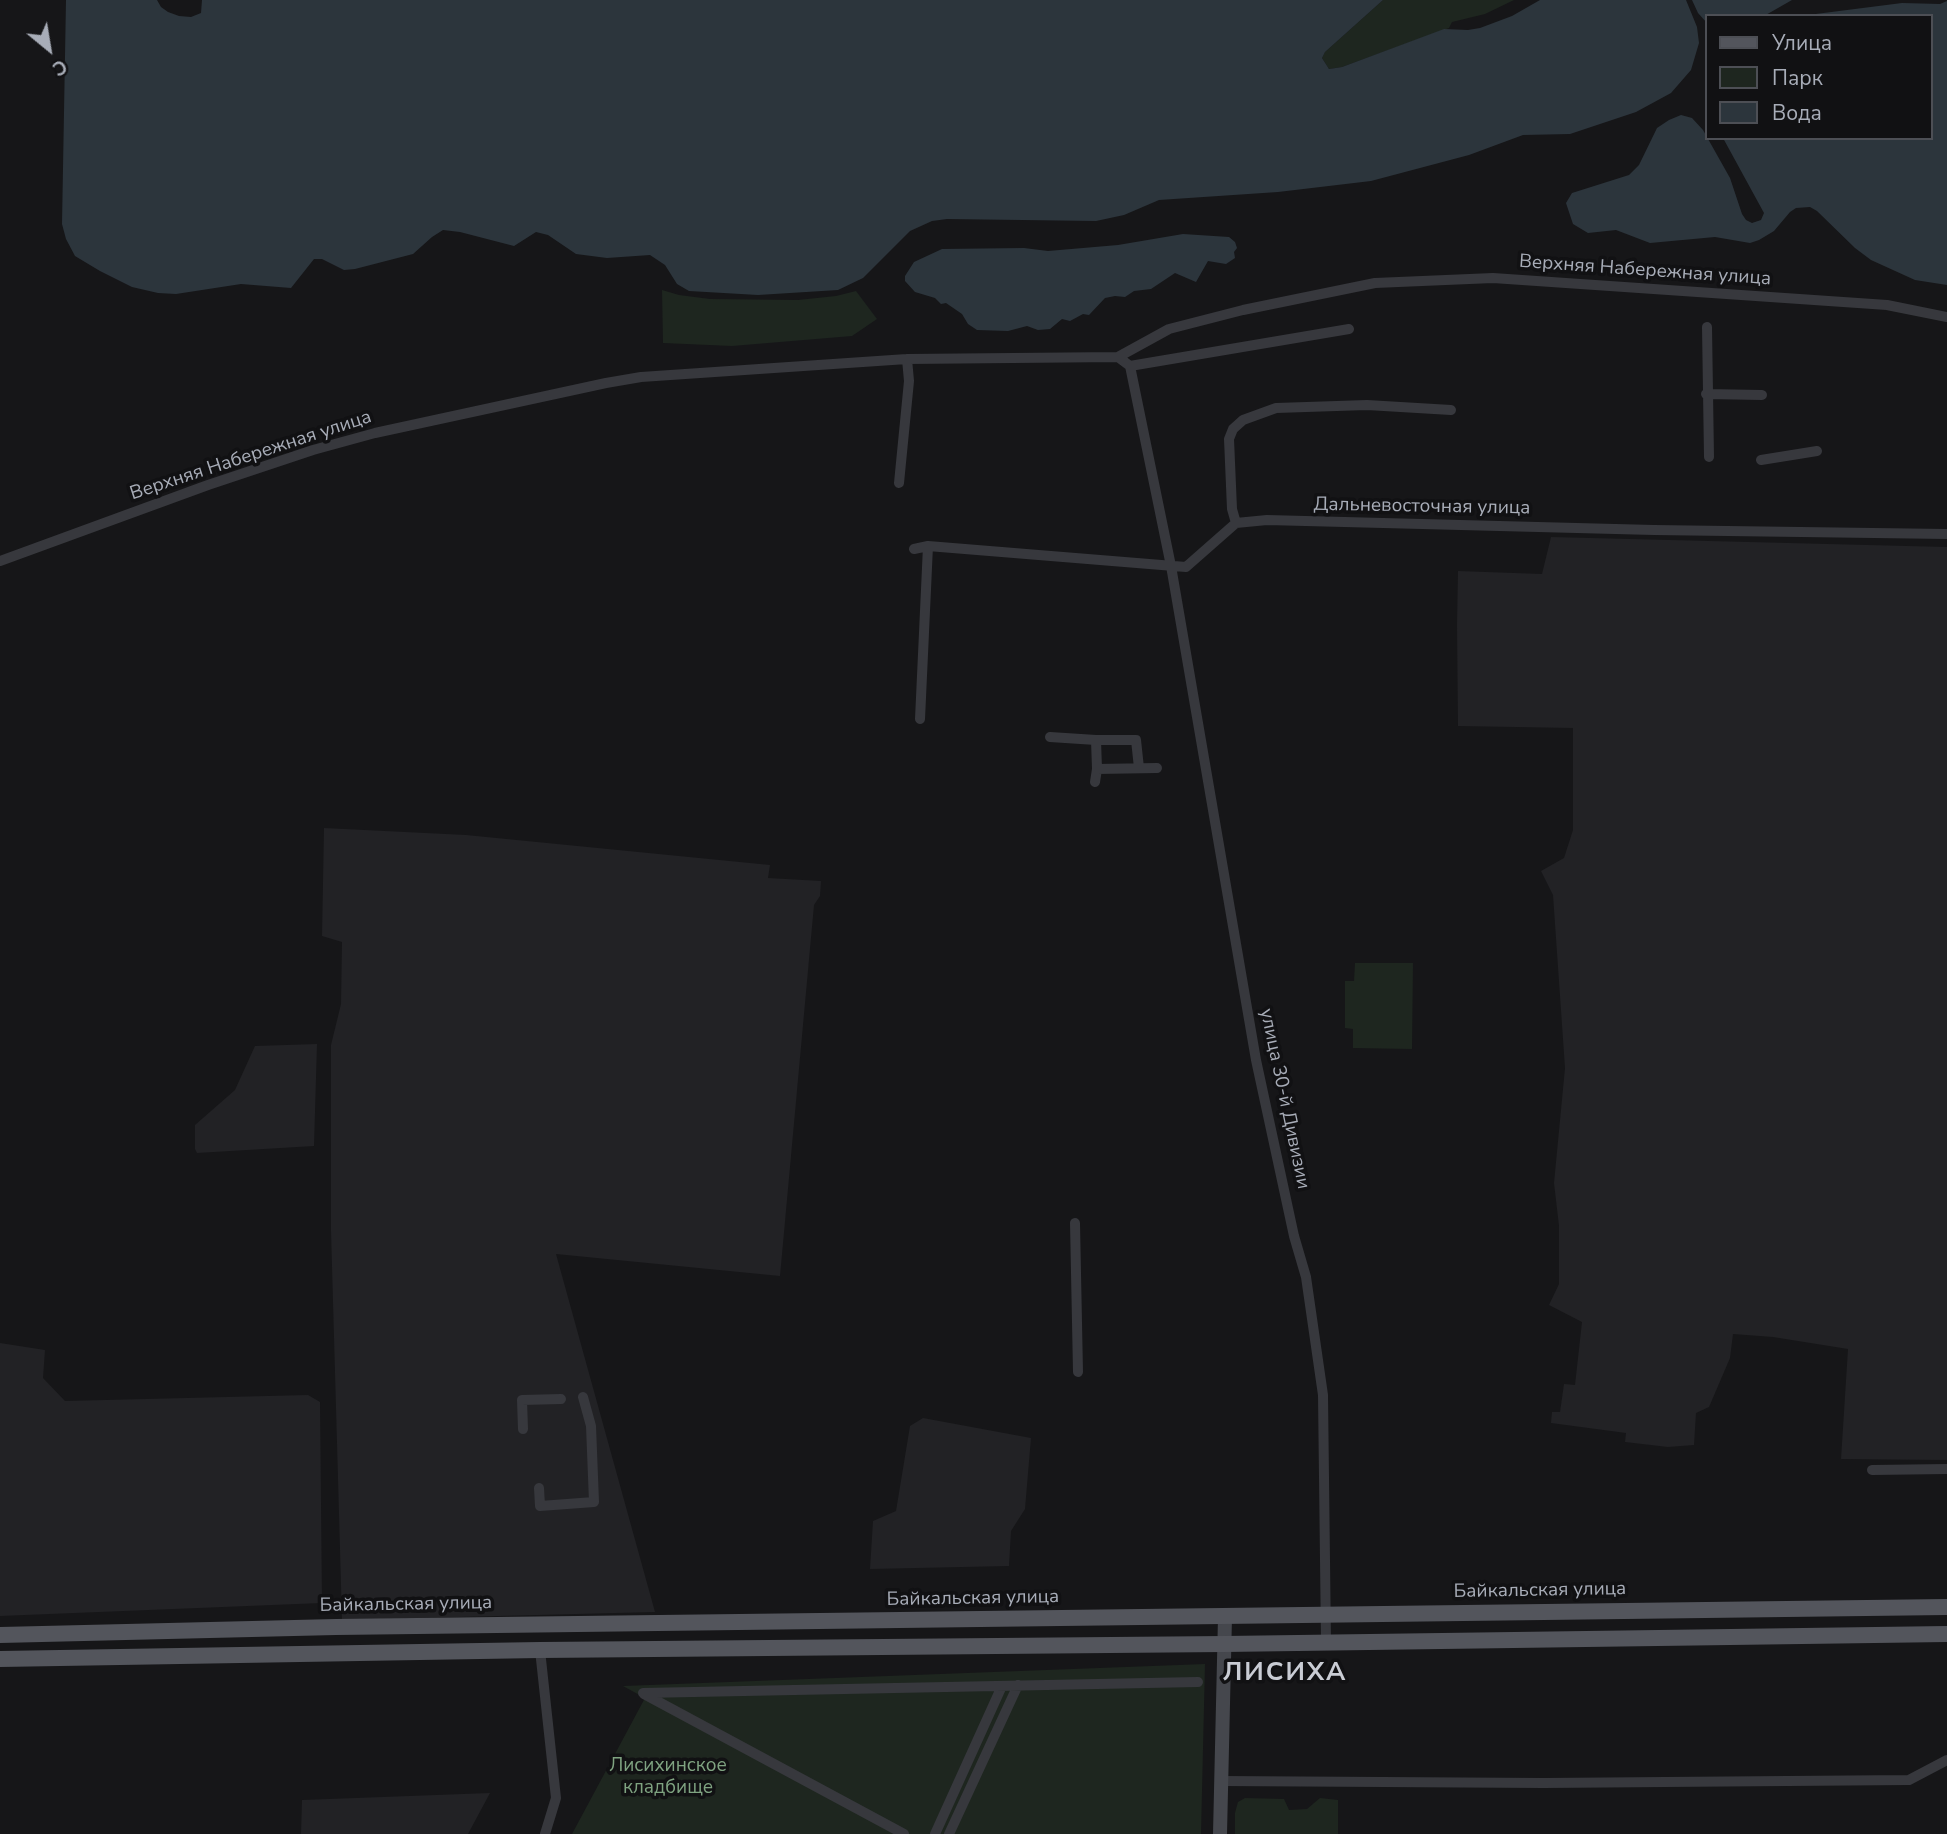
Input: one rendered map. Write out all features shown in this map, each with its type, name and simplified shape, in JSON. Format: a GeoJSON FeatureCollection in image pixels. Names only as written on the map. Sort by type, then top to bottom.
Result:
{"type":"FeatureCollection","features":[{"type":"Feature","properties":{"kind":"main road","name":"Байкальская улица"},"geometry":{"type":"LineString","coordinates":[[0,1635],[323,1627],[1947,1607]]}},
{"type":"Feature","properties":{"kind":"main road"},"geometry":{"type":"LineString","coordinates":[[1220,1834],[1225,1617]]}},
{"type":"Feature","properties":{"kind":"main road"},"geometry":{"type":"LineString","coordinates":[[0,1659],[1947,1633]]}},
{"type":"Feature","properties":{"kind":"street","name":"Верхняя Набережная улица"},"geometry":{"type":"LineString","coordinates":[[0,561],[208,485],[313,450],[491,407],[641,377],[907,359],[1118,356],[1169,329],[1243,310],[1375,283],[1493,278],[1887,305],[1947,317]]}},
{"type":"Feature","properties":{"kind":"street"},"geometry":{"type":"LineString","coordinates":[[1707,327],[1709,457]]}},
{"type":"Feature","properties":{"kind":"street"},"geometry":{"type":"LineString","coordinates":[[1118,356],[1130,366],[1349,329]]}},
{"type":"Feature","properties":{"kind":"street"},"geometry":{"type":"LineString","coordinates":[[899,483],[909,381],[907,359]]}},
{"type":"Feature","properties":{"kind":"street","name":"улица 30-й Дивизии"},"geometry":{"type":"LineString","coordinates":[[1130,366],[1171,566],[1256,1060],[1294,1236],[1306,1277],[1317,1343],[1323,1395],[1326,1642]]}},
{"type":"Feature","properties":{"kind":"street"},"geometry":{"type":"LineString","coordinates":[[1707,394],[1762,395]]}},
{"type":"Feature","properties":{"kind":"street"},"geometry":{"type":"LineString","coordinates":[[914,549],[928,546],[1186,567],[1237,523],[1232,509],[1229,439],[1233,429],[1243,420],[1276,408],[1367,405],[1451,410]]}},
{"type":"Feature","properties":{"kind":"street"},"geometry":{"type":"LineString","coordinates":[[1760,460],[1817,451]]}},
{"type":"Feature","properties":{"kind":"street","name":"Дальневосточная улица"},"geometry":{"type":"LineString","coordinates":[[1237,523],[1267,520],[1947,534]]}},
{"type":"Feature","properties":{"kind":"street"},"geometry":{"type":"LineString","coordinates":[[919,719],[928,546]]}},
{"type":"Feature","properties":{"kind":"street"},"geometry":{"type":"LineString","coordinates":[[1050,737],[1136,740],[1139,768]]}},
{"type":"Feature","properties":{"kind":"street"},"geometry":{"type":"LineString","coordinates":[[1095,782],[1096,740]]}},
{"type":"Feature","properties":{"kind":"street"},"geometry":{"type":"LineString","coordinates":[[1097,769],[1157,768]]}},
{"type":"Feature","properties":{"kind":"street"},"geometry":{"type":"LineString","coordinates":[[1075,1223],[1078,1372]]}},
{"type":"Feature","properties":{"kind":"street"},"geometry":{"type":"LineString","coordinates":[[539,1488],[540,1506],[594,1502],[590,1426],[583,1397]]}},
{"type":"Feature","properties":{"kind":"street"},"geometry":{"type":"LineString","coordinates":[[523,1429],[522,1400],[561,1399]]}},
{"type":"Feature","properties":{"kind":"street"},"geometry":{"type":"LineString","coordinates":[[1872,1469],[1947,1469]]}},
{"type":"Feature","properties":{"kind":"street"},"geometry":{"type":"LineString","coordinates":[[540,1650],[556,1798],[545,1834]]}},
{"type":"Feature","properties":{"kind":"street"},"geometry":{"type":"LineString","coordinates":[[904,1834],[643,1693],[1198,1682]]}},
{"type":"Feature","properties":{"kind":"street"},"geometry":{"type":"LineString","coordinates":[[949,1834],[1018,1685]]}},
{"type":"Feature","properties":{"kind":"street"},"geometry":{"type":"LineString","coordinates":[[935,1834],[1002,1686]]}},
{"type":"Feature","properties":{"kind":"street"},"geometry":{"type":"LineString","coordinates":[[1220,1781],[1544,1783],[1909,1780],[1947,1760]]}},
{"type":"Feature","properties":{"kind":"shaded area"},"geometry":{"type":"Polygon","coordinates":[[[1551,537],[1947,547],[1947,1460],[1841,1459],[1848,1349],[1773,1337],[1733,1334],[1730,1358],[1709,1407],[1696,1413],[1694,1445],[1668,1447],[1625,1442],[1626,1433],[1551,1423],[1552,1412],[1560,1412],[1564,1384],[1575,1385],[1582,1322],[1549,1305],[1559,1284],[1559,1226],[1554,1183],[1565,1068],[1553,895],[1541,871],[1564,858],[1573,830],[1573,728],[1458,726],[1457,625],[1458,571],[1542,574],[1551,537]]]}},
{"type":"Feature","properties":{"kind":"shaded area"},"geometry":{"type":"Polygon","coordinates":[[[324,828],[466,835],[770,865],[768,878],[821,881],[820,896],[814,905],[780,1276],[556,1254],[655,1612],[342,1620],[331,1231],[331,1045],[341,1004],[342,942],[322,936],[324,828]]]}},
{"type":"Feature","properties":{"kind":"shaded area"},"geometry":{"type":"Polygon","coordinates":[[[317,1044],[314,1146],[197,1153],[195,1125],[235,1090],[255,1046],[317,1044]]]}},
{"type":"Feature","properties":{"kind":"shaded area"},"geometry":{"type":"Polygon","coordinates":[[[0,1343],[45,1350],[43,1378],[65,1401],[308,1395],[320,1402],[322,1603],[0,1616],[0,1343]]]}},
{"type":"Feature","properties":{"kind":"shaded area"},"geometry":{"type":"Polygon","coordinates":[[[923,1418],[1031,1438],[1025,1509],[1011,1531],[1009,1566],[870,1569],[873,1521],[896,1511],[910,1426],[923,1418]]]}},
{"type":"Feature","properties":{"kind":"shaded area"},"geometry":{"type":"Polygon","coordinates":[[[490,1793],[468,1834],[301,1834],[302,1800],[490,1793]]]}},
{"type":"Feature","properties":{"kind":"green space"},"geometry":{"type":"Polygon","coordinates":[[[1383,0],[1514,0],[1485,14],[1452,22],[1449,28],[1342,67],[1329,69],[1322,58],[1325,52],[1383,0]]]}},
{"type":"Feature","properties":{"kind":"green space"},"geometry":{"type":"Polygon","coordinates":[[[662,290],[710,299],[798,300],[856,291],[877,319],[852,336],[732,346],[663,343],[662,290]]]}},
{"type":"Feature","properties":{"kind":"green space"},"geometry":{"type":"Polygon","coordinates":[[[1355,963],[1413,963],[1412,1049],[1353,1048],[1353,1029],[1345,1028],[1345,981],[1354,981],[1355,963]]]}},
{"type":"Feature","properties":{"kind":"green space","name":"Лисихинское кладбище"},"geometry":{"type":"Polygon","coordinates":[[[1205,1664],[1201,1834],[572,1834],[645,1698],[623,1686],[1205,1664]]]}},
{"type":"Feature","properties":{"kind":"green space"},"geometry":{"type":"Polygon","coordinates":[[[1245,1798],[1284,1799],[1289,1810],[1307,1809],[1320,1798],[1338,1800],[1338,1834],[1235,1834],[1238,1802],[1245,1798]]]}},
{"type":"Feature","properties":{"kind":"water"},"geometry":{"type":"Polygon","coordinates":[[[66,0],[157,0],[168,12],[191,17],[201,13],[202,0],[1383,0],[1325,52],[1322,58],[1329,69],[1342,67],[1444,29],[1480,28],[1512,16],[1540,0],[1686,0],[1697,27],[1699,43],[1691,70],[1671,93],[1636,112],[1570,134],[1523,135],[1469,155],[1371,181],[1278,192],[1159,200],[1124,215],[1096,221],[932,221],[910,231],[863,278],[838,290],[758,295],[689,291],[677,284],[665,265],[650,255],[607,258],[576,254],[548,235],[536,232],[514,246],[443,230],[413,254],[355,269],[344,270],[322,259],[314,259],[291,288],[241,284],[176,294],[132,287],[100,271],[75,256],[66,239],[62,224],[66,0]]]}},
{"type":"Feature","properties":{"kind":"water"},"geometry":{"type":"Polygon","coordinates":[[[1692,0],[1792,0],[1768,14],[1706,14],[1706,22],[1692,0]]]}},
{"type":"Feature","properties":{"kind":"water"},"geometry":{"type":"Polygon","coordinates":[[[1947,1],[1947,285],[1915,280],[1871,260],[1810,207],[1796,208],[1774,231],[1750,243],[1715,237],[1650,243],[1616,230],[1588,233],[1573,224],[1566,203],[1572,193],[1629,175],[1639,165],[1657,128],[1681,115],[1692,118],[1703,130],[1706,140],[1709,140],[1730,178],[1742,214],[1752,223],[1761,220],[1764,213],[1724,140],[1933,140],[1933,14],[1816,14],[1902,3],[1940,4],[1947,1]]]}},
{"type":"Feature","properties":{"kind":"water"},"geometry":{"type":"Polygon","coordinates":[[[1183,234],[1229,237],[1237,248],[1234,252],[1235,258],[1226,264],[1208,261],[1196,282],[1175,273],[1151,289],[1134,291],[1125,297],[1105,298],[1089,315],[1083,314],[1070,321],[1062,319],[1050,329],[1038,330],[1027,326],[1008,331],[977,330],[968,324],[962,314],[946,303],[941,304],[935,298],[915,292],[905,281],[905,276],[914,262],[942,249],[1024,248],[1048,251],[1118,245],[1183,234]]]}},
{"type":"Feature","properties":{"kind":"district","name":"ЛИСИХА"},"geometry":{"type":"Point","coordinates":[1285,1674]}}]}
